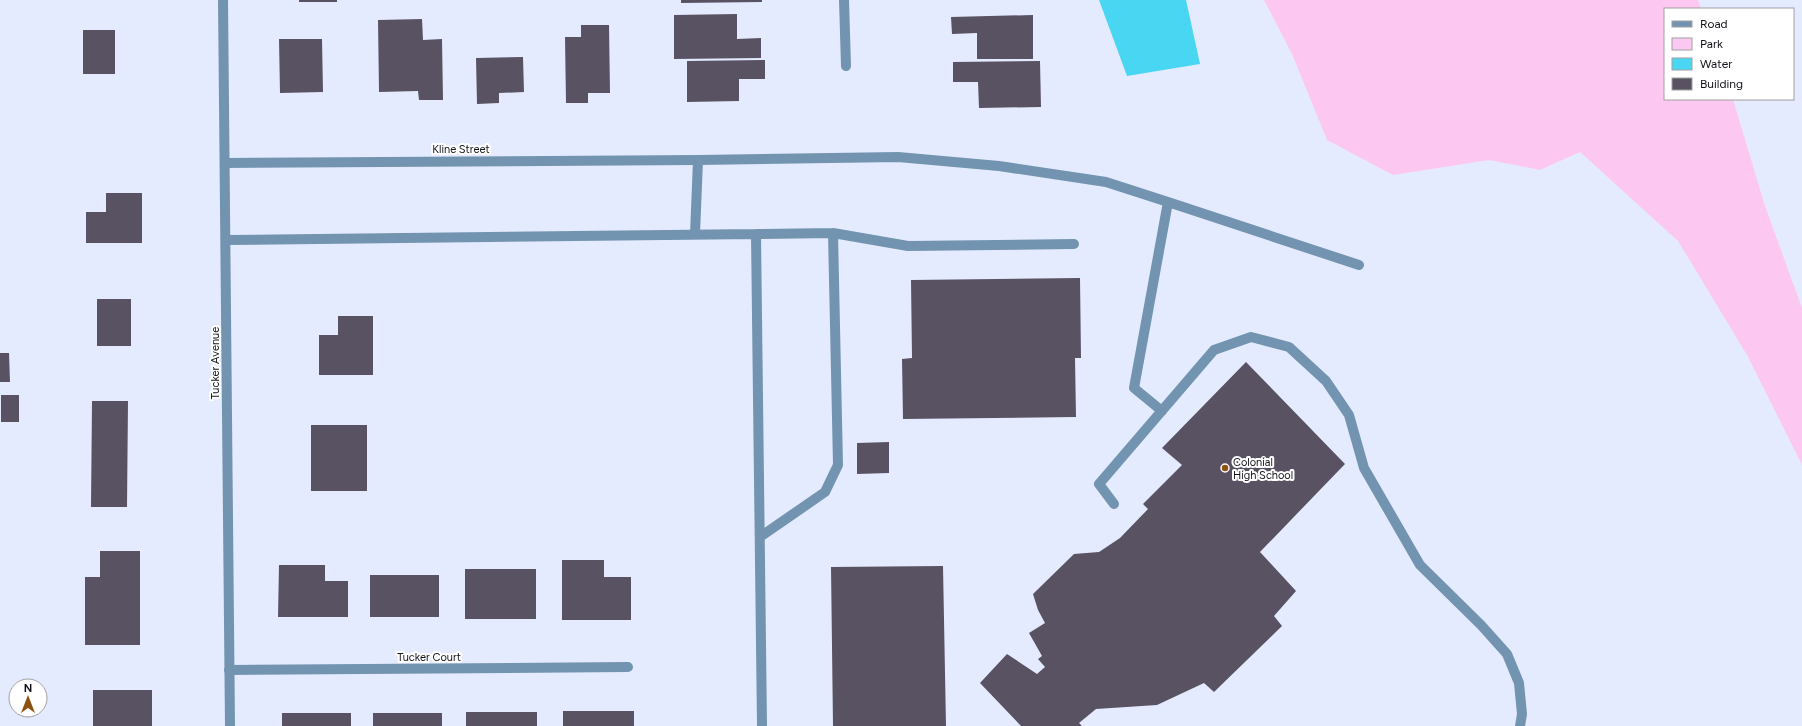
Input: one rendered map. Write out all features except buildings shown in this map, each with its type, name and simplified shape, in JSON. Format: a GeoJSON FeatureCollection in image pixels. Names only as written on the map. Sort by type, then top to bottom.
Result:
{"type":"FeatureCollection","features":[{"type":"Feature","properties":{"kind":"street","name":"Tucker Avenue"},"geometry":{"type":"LineString","coordinates":[[223,0],[227,240],[230,726]]}},
{"type":"Feature","properties":{"kind":"street"},"geometry":{"type":"LineString","coordinates":[[844,0],[846,66]]}},
{"type":"Feature","properties":{"kind":"street","name":"Kline Street"},"geometry":{"type":"LineString","coordinates":[[225,163],[698,160],[898,157],[999,166],[1106,182],[1359,265]]}},
{"type":"Feature","properties":{"kind":"street"},"geometry":{"type":"LineString","coordinates":[[695,234],[698,160]]}},
{"type":"Feature","properties":{"kind":"street"},"geometry":{"type":"LineString","coordinates":[[1162,410],[1134,388],[1168,202]]}},
{"type":"Feature","properties":{"kind":"street"},"geometry":{"type":"LineString","coordinates":[[227,240],[833,233],[908,246],[1074,244]]}},
{"type":"Feature","properties":{"kind":"street"},"geometry":{"type":"LineString","coordinates":[[760,537],[825,492],[838,465],[833,233]]}},
{"type":"Feature","properties":{"kind":"street"},"geometry":{"type":"LineString","coordinates":[[756,234],[762,726]]}},
{"type":"Feature","properties":{"kind":"street"},"geometry":{"type":"LineString","coordinates":[[1114,504],[1099,484],[1214,350],[1251,337],[1289,347],[1326,381],[1349,415],[1364,468],[1420,565],[1481,625],[1507,654],[1519,683],[1522,714],[1520,726]]}},
{"type":"Feature","properties":{"kind":"street","name":"Tucker Court"},"geometry":{"type":"LineString","coordinates":[[229,670],[628,667]]}},
{"type":"Feature","properties":{"kind":"green space"},"geometry":{"type":"Polygon","coordinates":[[[1264,0],[1698,0],[1701,8],[1664,8],[1664,100],[1733,100],[1764,203],[1802,308],[1802,465],[1747,355],[1678,241],[1580,152],[1540,170],[1489,160],[1393,175],[1327,140],[1292,54],[1264,0]]]}},
{"type":"Feature","properties":{"kind":"water"},"geometry":{"type":"Polygon","coordinates":[[[1099,0],[1186,0],[1200,64],[1127,76],[1099,0]]]}},
{"type":"Feature","properties":{"kind":"place","name":"Colonial High School"},"geometry":{"type":"Point","coordinates":[1225,468]}}]}
